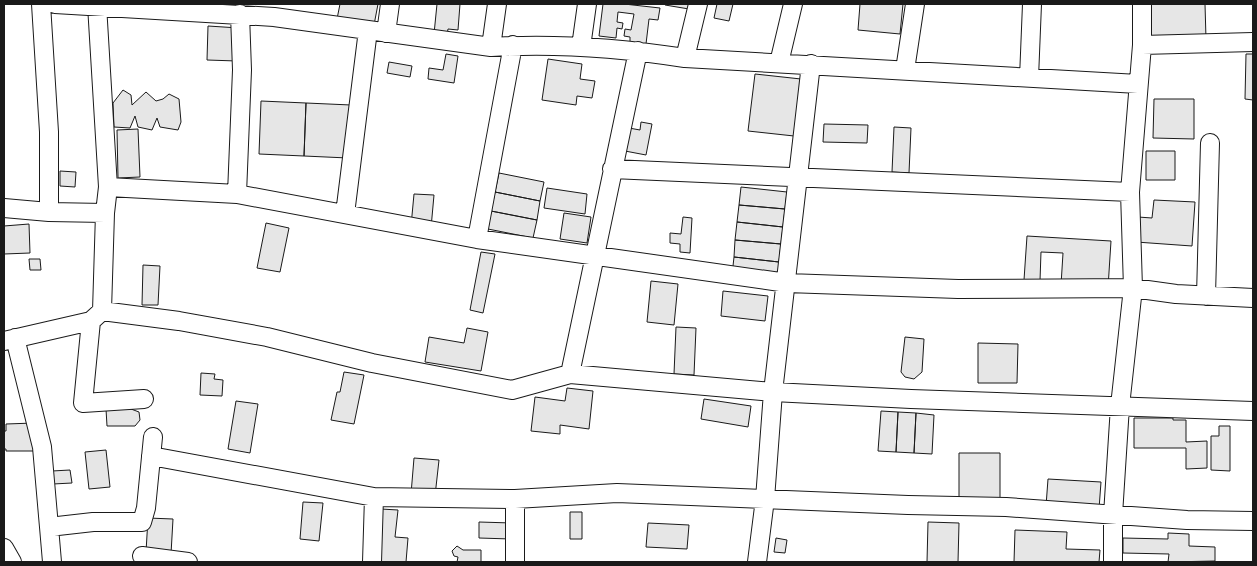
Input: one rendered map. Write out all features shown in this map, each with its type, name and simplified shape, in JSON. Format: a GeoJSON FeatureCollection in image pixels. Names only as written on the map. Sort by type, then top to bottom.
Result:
{"type":"FeatureCollection","features":[{"type":"Feature","properties":{"kind":"street"},"geometry":{"type":"LineString","coordinates":[[41,4],[49,132],[49,212]]}},
{"type":"Feature","properties":{"kind":"street"},"geometry":{"type":"LineString","coordinates":[[55,4],[274,17],[491,47],[581,47],[638,51],[685,58],[1138,84]]}},
{"type":"Feature","properties":{"kind":"street"},"geometry":{"type":"LineString","coordinates":[[386,33],[390,4]]}},
{"type":"Feature","properties":{"kind":"street"},"geometry":{"type":"LineString","coordinates":[[491,47],[497,4]]}},
{"type":"Feature","properties":{"kind":"street"},"geometry":{"type":"LineString","coordinates":[[581,47],[587,4]]}},
{"type":"Feature","properties":{"kind":"street"},"geometry":{"type":"LineString","coordinates":[[685,58],[698,4]]}},
{"type":"Feature","properties":{"kind":"street"},"geometry":{"type":"LineString","coordinates":[[780,63],[793,4]]}},
{"type":"Feature","properties":{"kind":"street"},"geometry":{"type":"LineString","coordinates":[[905,70],[915,4]]}},
{"type":"Feature","properties":{"kind":"street"},"geometry":{"type":"LineString","coordinates":[[1029,78],[1032,4]]}},
{"type":"Feature","properties":{"kind":"street"},"geometry":{"type":"LineString","coordinates":[[1113,562],[1113,514],[1120,406],[1133,288],[1130,192],[1142,45],[1142,4]]}},
{"type":"Feature","properties":{"kind":"street"},"geometry":{"type":"LineString","coordinates":[[97,6],[108,187],[96,316],[83,403],[144,399]]}},
{"type":"Feature","properties":{"kind":"street"},"geometry":{"type":"LineString","coordinates":[[237,194],[242,70],[240,14]]}},
{"type":"Feature","properties":{"kind":"street"},"geometry":{"type":"LineString","coordinates":[[345,214],[368,30]]}},
{"type":"Feature","properties":{"kind":"street"},"geometry":{"type":"LineString","coordinates":[[1142,45],[1253,42]]}},
{"type":"Feature","properties":{"kind":"street"},"geometry":{"type":"LineString","coordinates":[[478,239],[513,46]]}},
{"type":"Feature","properties":{"kind":"street"},"geometry":{"type":"LineString","coordinates":[[570,374],[638,51]]}},
{"type":"Feature","properties":{"kind":"street"},"geometry":{"type":"LineString","coordinates":[[757,562],[765,499],[773,392],[811,64]]}},
{"type":"Feature","properties":{"kind":"street"},"geometry":{"type":"LineString","coordinates":[[1206,296],[1210,143]]}},
{"type":"Feature","properties":{"kind":"street"},"geometry":{"type":"LineString","coordinates":[[612,169],[799,179],[1130,192]]}},
{"type":"Feature","properties":{"kind":"street"},"geometry":{"type":"LineString","coordinates":[[108,187],[237,194],[478,239],[787,283],[958,289],[1133,288],[1176,294],[1253,298]]}},
{"type":"Feature","properties":{"kind":"street"},"geometry":{"type":"LineString","coordinates":[[4,208],[49,212],[105,213]]}},
{"type":"Feature","properties":{"kind":"street"},"geometry":{"type":"LineString","coordinates":[[52,562],[42,448],[9,340],[96,316],[179,321],[266,337],[372,363],[512,390],[570,374],[773,392],[1228,411],[1253,410]]}},
{"type":"Feature","properties":{"kind":"street"},"geometry":{"type":"LineString","coordinates":[[49,527],[93,522],[142,522],[146,508],[154,437]]}},
{"type":"Feature","properties":{"kind":"street"},"geometry":{"type":"LineString","coordinates":[[151,456],[374,497],[515,499],[617,493],[1006,507],[1187,520],[1253,521]]}},
{"type":"Feature","properties":{"kind":"street"},"geometry":{"type":"LineString","coordinates":[[372,562],[374,497]]}},
{"type":"Feature","properties":{"kind":"street"},"geometry":{"type":"LineString","coordinates":[[515,499],[515,562]]}},
{"type":"Feature","properties":{"kind":"street"},"geometry":{"type":"LineString","coordinates":[[142,556],[188,562]]}},
{"type":"Feature","properties":{"kind":"building"},"geometry":{"type":"Polygon","coordinates":[[[340,4],[378,4],[374,25],[337,19],[340,4]]]}},
{"type":"Feature","properties":{"kind":"building"},"geometry":{"type":"Polygon","coordinates":[[[437,4],[460,4],[458,30],[448,29],[447,35],[434,34],[437,4]]]}},
{"type":"Feature","properties":{"kind":"building"},"geometry":{"type":"Polygon","coordinates":[[[603,4],[660,8],[658,20],[649,19],[646,44],[630,42],[630,37],[624,36],[625,29],[631,30],[634,14],[618,12],[617,22],[623,23],[622,29],[617,28],[616,38],[599,36],[603,4]]]}},
{"type":"Feature","properties":{"kind":"building"},"geometry":{"type":"Polygon","coordinates":[[[665,4],[690,4],[689,9],[665,4]]]}},
{"type":"Feature","properties":{"kind":"building"},"geometry":{"type":"Polygon","coordinates":[[[717,4],[733,4],[729,21],[714,18],[717,4]]]}},
{"type":"Feature","properties":{"kind":"building"},"geometry":{"type":"Polygon","coordinates":[[[860,4],[903,4],[900,34],[858,30],[860,4]]]}},
{"type":"Feature","properties":{"kind":"building"},"geometry":{"type":"Polygon","coordinates":[[[1151,4],[1205,4],[1206,39],[1151,40],[1151,4]]]}},
{"type":"Feature","properties":{"kind":"building"},"geometry":{"type":"Polygon","coordinates":[[[208,26],[239,28],[237,61],[207,60],[208,26]]]}},
{"type":"Feature","properties":{"kind":"building"},"geometry":{"type":"Polygon","coordinates":[[[446,54],[458,56],[454,83],[428,79],[429,68],[443,70],[446,54]]]}},
{"type":"Feature","properties":{"kind":"building"},"geometry":{"type":"Polygon","coordinates":[[[1246,54],[1253,54],[1253,100],[1245,99],[1246,54]]]}},
{"type":"Feature","properties":{"kind":"building"},"geometry":{"type":"Polygon","coordinates":[[[548,59],[582,64],[580,79],[595,81],[592,98],[577,96],[576,105],[542,100],[548,59]]]}},
{"type":"Feature","properties":{"kind":"building"},"geometry":{"type":"Polygon","coordinates":[[[389,62],[412,66],[410,77],[387,73],[389,62]]]}},
{"type":"Feature","properties":{"kind":"building"},"geometry":{"type":"Polygon","coordinates":[[[755,74],[801,79],[794,136],[748,131],[755,74]]]}},
{"type":"Feature","properties":{"kind":"building"},"geometry":{"type":"Polygon","coordinates":[[[123,90],[131,95],[132,105],[146,92],[156,101],[163,99],[169,94],[179,99],[181,122],[178,130],[160,127],[157,118],[152,130],[138,127],[135,116],[130,128],[114,127],[113,103],[123,90]]]}},
{"type":"Feature","properties":{"kind":"building"},"geometry":{"type":"Polygon","coordinates":[[[1154,99],[1194,99],[1194,139],[1153,138],[1154,99]]]}},
{"type":"Feature","properties":{"kind":"building"},"geometry":{"type":"Polygon","coordinates":[[[261,101],[306,103],[304,156],[259,154],[261,101]]]}},
{"type":"Feature","properties":{"kind":"building"},"geometry":{"type":"Polygon","coordinates":[[[306,103],[351,105],[348,158],[304,156],[306,103]]]}},
{"type":"Feature","properties":{"kind":"building"},"geometry":{"type":"Polygon","coordinates":[[[641,122],[652,124],[646,155],[625,151],[629,128],[640,130],[641,122]]]}},
{"type":"Feature","properties":{"kind":"building"},"geometry":{"type":"Polygon","coordinates":[[[824,124],[868,125],[867,143],[823,142],[824,124]]]}},
{"type":"Feature","properties":{"kind":"building"},"geometry":{"type":"Polygon","coordinates":[[[894,127],[911,128],[909,173],[892,172],[894,127]]]}},
{"type":"Feature","properties":{"kind":"building"},"geometry":{"type":"Polygon","coordinates":[[[138,129],[140,177],[118,178],[117,130],[138,129]]]}},
{"type":"Feature","properties":{"kind":"building"},"geometry":{"type":"Polygon","coordinates":[[[1146,151],[1175,151],[1175,180],[1146,180],[1146,151]]]}},
{"type":"Feature","properties":{"kind":"building"},"geometry":{"type":"Polygon","coordinates":[[[60,171],[76,172],[75,187],[60,186],[60,171]]]}},
{"type":"Feature","properties":{"kind":"building"},"geometry":{"type":"Polygon","coordinates":[[[499,173],[544,182],[540,201],[495,192],[499,173]]]}},
{"type":"Feature","properties":{"kind":"building"},"geometry":{"type":"Polygon","coordinates":[[[741,187],[787,192],[785,209],[739,205],[741,187]]]}},
{"type":"Feature","properties":{"kind":"building"},"geometry":{"type":"Polygon","coordinates":[[[547,188],[587,194],[585,214],[544,208],[547,188]]]}},
{"type":"Feature","properties":{"kind":"building"},"geometry":{"type":"Polygon","coordinates":[[[495,192],[540,201],[537,220],[491,211],[495,192]]]}},
{"type":"Feature","properties":{"kind":"building"},"geometry":{"type":"Polygon","coordinates":[[[414,194],[434,195],[431,228],[411,226],[414,194]]]}},
{"type":"Feature","properties":{"kind":"building"},"geometry":{"type":"Polygon","coordinates":[[[1154,200],[1195,202],[1192,246],[1136,242],[1138,217],[1152,218],[1154,200]]]}},
{"type":"Feature","properties":{"kind":"building"},"geometry":{"type":"Polygon","coordinates":[[[739,205],[785,209],[783,227],[737,222],[739,205]]]}},
{"type":"Feature","properties":{"kind":"building"},"geometry":{"type":"Polygon","coordinates":[[[491,211],[537,220],[533,238],[488,229],[491,211]]]}},
{"type":"Feature","properties":{"kind":"building"},"geometry":{"type":"Polygon","coordinates":[[[564,213],[591,217],[587,243],[560,239],[564,213]]]}},
{"type":"Feature","properties":{"kind":"building"},"geometry":{"type":"Polygon","coordinates":[[[683,217],[692,218],[690,253],[680,252],[680,244],[670,243],[670,233],[681,234],[683,217]]]}},
{"type":"Feature","properties":{"kind":"building"},"geometry":{"type":"Polygon","coordinates":[[[737,222],[783,227],[781,244],[735,240],[737,222]]]}},
{"type":"Feature","properties":{"kind":"building"},"geometry":{"type":"Polygon","coordinates":[[[266,223],[289,228],[280,272],[257,268],[266,223]]]}},
{"type":"Feature","properties":{"kind":"building"},"geometry":{"type":"Polygon","coordinates":[[[29,224],[30,253],[4,254],[4,226],[29,224]]]}},
{"type":"Feature","properties":{"kind":"building"},"geometry":{"type":"Polygon","coordinates":[[[1027,236],[1111,241],[1108,288],[1061,285],[1063,253],[1041,252],[1040,281],[1024,280],[1027,236]]]}},
{"type":"Feature","properties":{"kind":"building"},"geometry":{"type":"Polygon","coordinates":[[[735,240],[781,244],[779,262],[734,257],[735,240]]]}},
{"type":"Feature","properties":{"kind":"building"},"geometry":{"type":"Polygon","coordinates":[[[481,252],[495,254],[483,313],[470,310],[481,252]]]}},
{"type":"Feature","properties":{"kind":"building"},"geometry":{"type":"Polygon","coordinates":[[[734,257],[779,262],[778,279],[732,275],[734,257]]]}},
{"type":"Feature","properties":{"kind":"building"},"geometry":{"type":"Polygon","coordinates":[[[29,259],[40,259],[41,270],[30,270],[29,259]]]}},
{"type":"Feature","properties":{"kind":"building"},"geometry":{"type":"Polygon","coordinates":[[[143,265],[160,266],[158,305],[142,305],[143,265]]]}},
{"type":"Feature","properties":{"kind":"building"},"geometry":{"type":"Polygon","coordinates":[[[651,281],[678,284],[674,325],[647,322],[651,281]]]}},
{"type":"Feature","properties":{"kind":"building"},"geometry":{"type":"Polygon","coordinates":[[[723,291],[768,296],[765,321],[721,316],[723,291]]]}},
{"type":"Feature","properties":{"kind":"building"},"geometry":{"type":"Polygon","coordinates":[[[676,327],[696,328],[694,375],[674,374],[676,327]]]}},
{"type":"Feature","properties":{"kind":"building"},"geometry":{"type":"Polygon","coordinates":[[[467,328],[488,332],[481,371],[425,362],[429,337],[464,343],[467,328]]]}},
{"type":"Feature","properties":{"kind":"building"},"geometry":{"type":"Polygon","coordinates":[[[905,337],[924,339],[922,372],[914,379],[905,377],[901,372],[905,337]]]}},
{"type":"Feature","properties":{"kind":"building"},"geometry":{"type":"Polygon","coordinates":[[[978,343],[1018,344],[1017,383],[978,383],[978,343]]]}},
{"type":"Feature","properties":{"kind":"building"},"geometry":{"type":"Polygon","coordinates":[[[344,372],[364,375],[354,424],[331,420],[337,392],[340,392],[344,372]]]}},
{"type":"Feature","properties":{"kind":"building"},"geometry":{"type":"Polygon","coordinates":[[[201,373],[215,374],[214,379],[223,380],[222,396],[200,395],[201,373]]]}},
{"type":"Feature","properties":{"kind":"building"},"geometry":{"type":"Polygon","coordinates":[[[567,388],[593,391],[589,429],[560,425],[560,434],[531,431],[535,397],[565,401],[567,388]]]}},
{"type":"Feature","properties":{"kind":"building"},"geometry":{"type":"Polygon","coordinates":[[[704,399],[751,406],[748,427],[701,419],[704,399]]]}},
{"type":"Feature","properties":{"kind":"building"},"geometry":{"type":"Polygon","coordinates":[[[236,401],[258,404],[250,453],[228,449],[236,401]]]}},
{"type":"Feature","properties":{"kind":"building"},"geometry":{"type":"Polygon","coordinates":[[[106,409],[131,409],[139,412],[140,420],[135,426],[107,426],[106,409]]]}},
{"type":"Feature","properties":{"kind":"building"},"geometry":{"type":"Polygon","coordinates":[[[881,411],[898,412],[896,452],[878,451],[881,411]]]}},
{"type":"Feature","properties":{"kind":"building"},"geometry":{"type":"Polygon","coordinates":[[[898,412],[916,413],[914,453],[896,452],[898,412]]]}},
{"type":"Feature","properties":{"kind":"building"},"geometry":{"type":"Polygon","coordinates":[[[916,413],[934,415],[932,454],[914,453],[916,413]]]}},
{"type":"Feature","properties":{"kind":"building"},"geometry":{"type":"Polygon","coordinates":[[[1134,418],[1186,420],[1186,442],[1207,441],[1207,468],[1186,469],[1186,448],[1134,448],[1134,418]]]}},
{"type":"Feature","properties":{"kind":"building"},"geometry":{"type":"Polygon","coordinates":[[[34,423],[34,451],[6,451],[4,449],[6,424],[34,423]]]}},
{"type":"Feature","properties":{"kind":"building"},"geometry":{"type":"Polygon","coordinates":[[[1219,426],[1230,426],[1230,471],[1211,470],[1211,436],[1219,436],[1219,426]]]}},
{"type":"Feature","properties":{"kind":"building"},"geometry":{"type":"Polygon","coordinates":[[[106,450],[110,487],[89,489],[85,452],[106,450]]]}},
{"type":"Feature","properties":{"kind":"building"},"geometry":{"type":"Polygon","coordinates":[[[959,453],[1000,453],[1000,502],[959,502],[959,453]]]}},
{"type":"Feature","properties":{"kind":"building"},"geometry":{"type":"Polygon","coordinates":[[[414,458],[439,460],[435,496],[411,494],[414,458]]]}},
{"type":"Feature","properties":{"kind":"building"},"geometry":{"type":"Polygon","coordinates":[[[70,470],[72,483],[53,484],[52,471],[70,470]]]}},
{"type":"Feature","properties":{"kind":"building"},"geometry":{"type":"Polygon","coordinates":[[[1048,479],[1101,482],[1099,509],[1046,506],[1048,479]]]}},
{"type":"Feature","properties":{"kind":"building"},"geometry":{"type":"Polygon","coordinates":[[[303,502],[323,503],[319,541],[300,539],[303,502]]]}},
{"type":"Feature","properties":{"kind":"building"},"geometry":{"type":"Polygon","coordinates":[[[381,509],[398,510],[395,537],[408,538],[406,562],[377,562],[381,509]]]}},
{"type":"Feature","properties":{"kind":"building"},"geometry":{"type":"Polygon","coordinates":[[[570,512],[582,512],[582,539],[570,539],[570,512]]]}},
{"type":"Feature","properties":{"kind":"building"},"geometry":{"type":"Polygon","coordinates":[[[148,518],[173,519],[171,554],[146,552],[148,518]]]}},
{"type":"Feature","properties":{"kind":"building"},"geometry":{"type":"Polygon","coordinates":[[[479,522],[512,523],[511,539],[479,538],[479,522]]]}},
{"type":"Feature","properties":{"kind":"building"},"geometry":{"type":"Polygon","coordinates":[[[928,522],[959,523],[958,562],[927,562],[928,522]]]}},
{"type":"Feature","properties":{"kind":"building"},"geometry":{"type":"Polygon","coordinates":[[[648,523],[689,525],[687,549],[646,547],[648,523]]]}},
{"type":"Feature","properties":{"kind":"building"},"geometry":{"type":"Polygon","coordinates":[[[1015,530],[1067,532],[1066,549],[1100,550],[1099,562],[1014,562],[1015,530]]]}},
{"type":"Feature","properties":{"kind":"building"},"geometry":{"type":"Polygon","coordinates":[[[1168,533],[1189,534],[1189,546],[1215,547],[1215,561],[1168,562],[1169,554],[1123,553],[1123,538],[1168,539],[1168,533]]]}},
{"type":"Feature","properties":{"kind":"building"},"geometry":{"type":"Polygon","coordinates":[[[776,538],[787,540],[785,553],[774,552],[776,538]]]}},
{"type":"Feature","properties":{"kind":"building"},"geometry":{"type":"Polygon","coordinates":[[[457,546],[463,550],[481,550],[481,562],[457,562],[458,557],[454,556],[452,551],[457,546]]]}}]}
